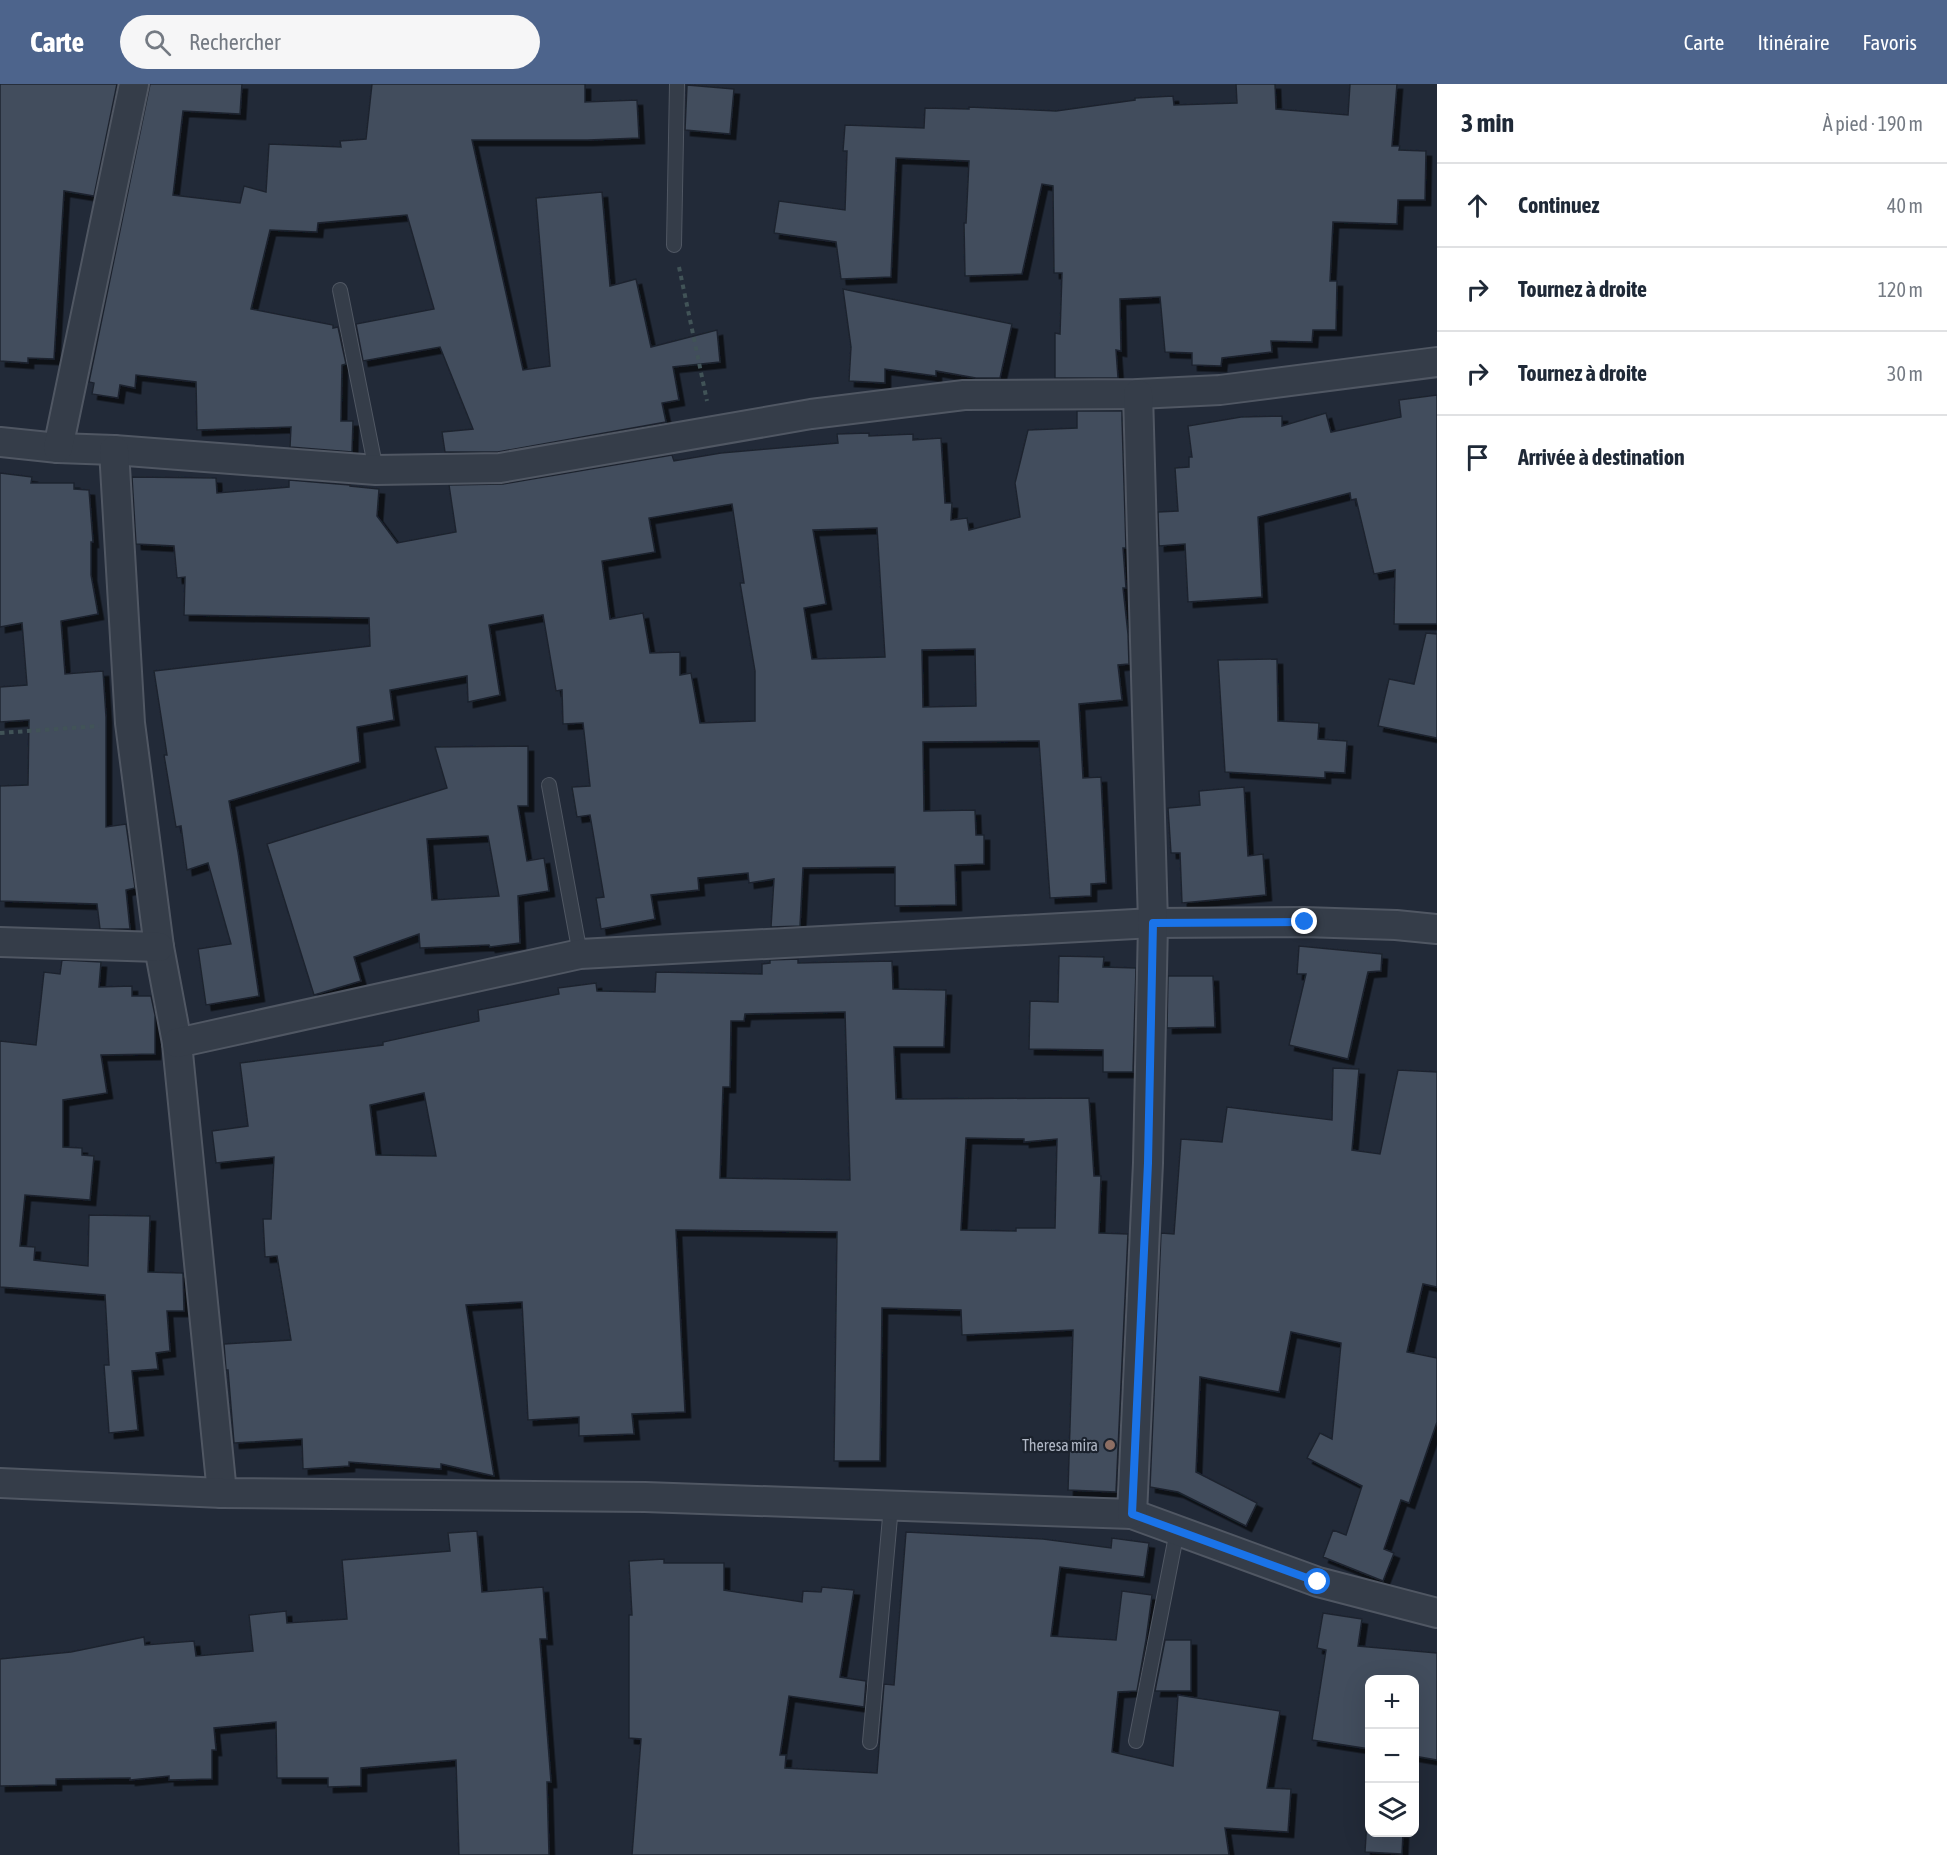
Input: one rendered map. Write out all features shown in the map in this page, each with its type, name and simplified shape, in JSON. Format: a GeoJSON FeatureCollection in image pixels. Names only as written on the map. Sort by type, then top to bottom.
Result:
{"type":"FeatureCollection","features":[{"type":"Feature","properties":{"kind":"street"},"geometry":{"type":"LineString","coordinates":[[58,448],[134,84]]}},
{"type":"Feature","properties":{"kind":"street"},"geometry":{"type":"LineString","coordinates":[[0,442],[376,470],[500,468],[811,414],[964,395],[1138,394],[1220,390],[1437,362]]}},
{"type":"Feature","properties":{"kind":"street"},"geometry":{"type":"LineString","coordinates":[[1132,1514],[1148,1163],[1153,923],[1138,394]]}},
{"type":"Feature","properties":{"kind":"street"},"geometry":{"type":"LineString","coordinates":[[114,450],[130,723],[159,947],[177,1043],[222,1493]]}},
{"type":"Feature","properties":{"kind":"street"},"geometry":{"type":"LineString","coordinates":[[177,1043],[579,954],[1153,923],[1305,922],[1396,925],[1437,929]]}},
{"type":"Feature","properties":{"kind":"street"},"geometry":{"type":"LineString","coordinates":[[0,942],[159,947]]}},
{"type":"Feature","properties":{"kind":"street"},"geometry":{"type":"LineString","coordinates":[[0,1483],[222,1493],[645,1497],[1132,1514],[1318,1582],[1437,1613]]}},
{"type":"Feature","properties":{"kind":"lane"},"geometry":{"type":"LineString","coordinates":[[675,245],[677,84]]}},
{"type":"Feature","properties":{"kind":"lane"},"geometry":{"type":"LineString","coordinates":[[340,290],[376,470]]}},
{"type":"Feature","properties":{"kind":"lane"},"geometry":{"type":"LineString","coordinates":[[549,785],[579,954]]}},
{"type":"Feature","properties":{"kind":"lane"},"geometry":{"type":"LineString","coordinates":[[870,1742],[891,1506]]}},
{"type":"Feature","properties":{"kind":"lane"},"geometry":{"type":"LineString","coordinates":[[1136,1741],[1177,1531]]}},
{"type":"Feature","properties":{"kind":"path"},"geometry":{"type":"LineString","coordinates":[[675,245],[713,431]]}},
{"type":"Feature","properties":{"kind":"path"},"geometry":{"type":"LineString","coordinates":[[0,734],[130,723]]}},
{"type":"Feature","properties":{"kind":"building"},"geometry":{"type":"Polygon","coordinates":[[[0,84],[117,84],[94,196],[64,191],[54,359],[28,358],[28,363],[0,361],[0,84]]]}},
{"type":"Feature","properties":{"kind":"building"},"geometry":{"type":"Polygon","coordinates":[[[150,84],[242,84],[240,114],[183,111],[173,195],[240,203],[244,186],[266,192],[269,144],[341,147],[340,141],[366,139],[372,84],[585,84],[585,102],[637,100],[639,138],[472,140],[523,370],[550,366],[536,198],[602,192],[610,286],[636,279],[651,347],[717,330],[720,362],[673,367],[679,400],[662,403],[666,422],[498,452],[445,452],[442,432],[473,429],[440,347],[363,361],[356,324],[434,309],[407,215],[318,223],[317,232],[270,230],[251,309],[333,325],[333,328],[338,327],[346,364],[342,365],[341,421],[353,421],[352,452],[290,447],[291,427],[197,430],[196,382],[136,375],[135,388],[120,385],[118,398],[92,394],[94,383],[89,382],[150,84]]]}},
{"type":"Feature","properties":{"kind":"building"},"geometry":{"type":"Polygon","coordinates":[[[1236,84],[1275,84],[1276,109],[1348,115],[1350,84],[1397,84],[1392,146],[1400,146],[1399,150],[1426,151],[1425,200],[1398,200],[1397,224],[1333,222],[1330,281],[1337,281],[1336,330],[1313,330],[1312,342],[1271,341],[1272,352],[1222,358],[1221,366],[1192,365],[1192,353],[1165,352],[1160,297],[1120,299],[1121,351],[1116,350],[1118,378],[1055,378],[1055,333],[1060,334],[1062,273],[1054,273],[1053,186],[1042,184],[1022,274],[965,276],[964,223],[966,223],[969,161],[896,158],[891,277],[841,279],[836,242],[774,233],[779,201],[845,210],[847,151],[843,151],[845,125],[924,128],[925,108],[969,109],[969,107],[1056,111],[1135,100],[1135,98],[1173,96],[1174,105],[1237,103],[1236,84]]]}},
{"type":"Feature","properties":{"kind":"building"},"geometry":{"type":"Polygon","coordinates":[[[687,85],[734,89],[730,134],[685,130],[687,85]]]}},
{"type":"Feature","properties":{"kind":"building"},"geometry":{"type":"Polygon","coordinates":[[[843,289],[1012,324],[1000,378],[976,378],[936,371],[936,376],[885,369],[885,383],[849,381],[851,347],[843,289]]]}},
{"type":"Feature","properties":{"kind":"building"},"geometry":{"type":"Polygon","coordinates":[[[1437,395],[1437,624],[1394,624],[1395,570],[1374,574],[1356,499],[1351,500],[1350,493],[1258,517],[1262,597],[1188,602],[1185,544],[1159,546],[1158,512],[1178,511],[1175,468],[1189,467],[1189,457],[1192,457],[1188,426],[1241,417],[1282,416],[1282,426],[1326,413],[1331,432],[1401,417],[1399,400],[1437,395]]]}},
{"type":"Feature","properties":{"kind":"building"},"geometry":{"type":"Polygon","coordinates":[[[1077,411],[1122,411],[1126,548],[1123,548],[1126,588],[1123,588],[1129,664],[1118,665],[1122,700],[1079,704],[1083,778],[1101,777],[1106,883],[1091,884],[1091,896],[1050,898],[1039,741],[923,742],[924,811],[975,810],[976,835],[984,835],[984,864],[955,865],[956,905],[895,906],[895,867],[803,868],[800,926],[771,927],[774,879],[749,883],[748,873],[698,878],[699,890],[651,895],[655,919],[601,929],[596,898],[604,897],[590,815],[577,817],[572,787],[590,786],[583,723],[563,724],[562,690],[556,691],[543,615],[489,625],[500,695],[468,702],[467,676],[390,690],[394,720],[357,727],[360,762],[229,801],[259,996],[206,1005],[198,949],[231,944],[208,863],[187,870],[181,826],[176,827],[164,755],[167,755],[154,671],[370,646],[369,618],[184,615],[185,577],[177,578],[174,546],[136,544],[132,477],[216,478],[217,493],[289,487],[289,480],[379,489],[377,516],[397,543],[456,532],[449,485],[503,484],[672,455],[674,461],[721,453],[838,443],[837,434],[869,433],[869,436],[913,434],[913,440],[941,438],[945,503],[952,503],[951,520],[967,518],[969,530],[1020,517],[1015,483],[1028,430],[1077,428],[1077,411]],[[732,504],[649,518],[655,552],[602,561],[610,619],[643,613],[650,653],[680,652],[680,675],[691,673],[700,723],[755,721],[755,671],[740,583],[744,583],[732,504]],[[877,528],[813,530],[826,604],[804,608],[812,659],[885,657],[877,528]],[[975,649],[922,650],[923,707],[976,706],[975,649]]]}},
{"type":"Feature","properties":{"kind":"building"},"geometry":{"type":"Polygon","coordinates":[[[0,473],[32,477],[31,483],[74,483],[74,489],[89,490],[93,542],[91,542],[91,575],[98,614],[61,621],[65,674],[103,671],[106,717],[106,827],[126,824],[135,888],[126,890],[130,929],[100,929],[97,904],[0,901],[0,786],[28,785],[29,720],[0,722],[0,687],[27,685],[22,623],[0,627],[0,473]]]}},
{"type":"Feature","properties":{"kind":"building"},"geometry":{"type":"Polygon","coordinates":[[[1426,633],[1437,634],[1437,738],[1378,726],[1389,679],[1414,684],[1426,633]]]}},
{"type":"Feature","properties":{"kind":"building"},"geometry":{"type":"Polygon","coordinates":[[[1277,659],[1278,721],[1319,723],[1318,739],[1347,741],[1345,773],[1325,772],[1325,778],[1225,772],[1218,660],[1277,659]]]}},
{"type":"Feature","properties":{"kind":"building"},"geometry":{"type":"Polygon","coordinates":[[[528,746],[528,806],[518,806],[527,861],[544,858],[549,891],[518,896],[520,943],[490,947],[489,945],[420,948],[419,934],[354,957],[361,981],[314,995],[267,844],[447,788],[435,747],[528,746]],[[488,836],[427,839],[432,900],[499,896],[488,836]]]}},
{"type":"Feature","properties":{"kind":"building"},"geometry":{"type":"Polygon","coordinates":[[[1244,787],[1248,856],[1263,854],[1266,895],[1182,903],[1180,853],[1171,853],[1168,808],[1200,805],[1199,791],[1244,787]]]}},
{"type":"Feature","properties":{"kind":"building"},"geometry":{"type":"Polygon","coordinates":[[[1299,946],[1382,954],[1381,971],[1368,972],[1348,1059],[1289,1045],[1306,974],[1297,974],[1299,946]]]}},
{"type":"Feature","properties":{"kind":"building"},"geometry":{"type":"Polygon","coordinates":[[[1059,956],[1104,957],[1103,967],[1136,968],[1133,1072],[1103,1072],[1103,1050],[1029,1049],[1030,1001],[1058,1002],[1059,956]]]}},
{"type":"Feature","properties":{"kind":"building"},"geometry":{"type":"Polygon","coordinates":[[[798,959],[798,963],[892,961],[893,989],[946,990],[944,1047],[894,1047],[896,1099],[1089,1098],[1094,1176],[1101,1176],[1099,1233],[1128,1234],[1116,1492],[1068,1490],[1073,1330],[962,1335],[961,1310],[882,1308],[880,1461],[834,1461],[837,1232],[676,1230],[685,1412],[632,1414],[634,1434],[579,1436],[579,1417],[528,1420],[522,1302],[466,1305],[494,1476],[441,1464],[441,1469],[349,1462],[349,1466],[303,1469],[302,1439],[234,1443],[224,1344],[291,1340],[277,1256],[265,1257],[263,1219],[271,1219],[274,1157],[216,1163],[212,1131],[248,1126],[240,1063],[383,1045],[383,1042],[479,1021],[478,1010],[559,994],[558,988],[596,983],[597,991],[655,992],[656,972],[762,974],[762,964],[770,963],[770,960],[798,959]],[[845,1012],[745,1014],[744,1021],[731,1021],[730,1087],[723,1087],[720,1178],[850,1180],[845,1012]],[[424,1093],[370,1105],[376,1155],[436,1156],[424,1093]],[[966,1138],[961,1230],[1016,1231],[1016,1228],[1055,1228],[1057,1139],[1024,1142],[1024,1139],[966,1138]]]}},
{"type":"Feature","properties":{"kind":"building"},"geometry":{"type":"Polygon","coordinates":[[[62,960],[101,962],[99,987],[132,986],[132,996],[151,996],[155,1015],[155,1054],[101,1055],[107,1093],[63,1100],[63,1147],[82,1148],[82,1155],[94,1156],[90,1200],[25,1195],[20,1246],[35,1247],[34,1260],[88,1266],[89,1215],[150,1216],[148,1272],[183,1273],[184,1311],[167,1311],[170,1351],[156,1353],[158,1369],[132,1371],[138,1430],[109,1433],[104,1365],[109,1365],[105,1295],[0,1287],[0,1041],[36,1045],[44,972],[60,974],[62,960]]]}},
{"type":"Feature","properties":{"kind":"building"},"geometry":{"type":"Polygon","coordinates":[[[1168,976],[1213,976],[1215,1027],[1167,1028],[1168,976]]]}},
{"type":"Feature","properties":{"kind":"building"},"geometry":{"type":"Polygon","coordinates":[[[1333,1068],[1359,1069],[1352,1150],[1380,1154],[1398,1070],[1437,1072],[1437,1287],[1423,1284],[1407,1352],[1437,1358],[1437,1422],[1409,1503],[1401,1500],[1384,1549],[1394,1553],[1383,1581],[1323,1557],[1333,1530],[1346,1535],[1362,1486],[1307,1458],[1320,1433],[1332,1439],[1341,1343],[1291,1332],[1279,1392],[1200,1377],[1196,1472],[1257,1503],[1246,1526],[1178,1492],[1150,1487],[1161,1233],[1174,1234],[1181,1139],[1222,1142],[1227,1107],[1332,1120],[1333,1068]]]}},
{"type":"Feature","properties":{"kind":"building"},"geometry":{"type":"Polygon","coordinates":[[[477,1531],[482,1592],[543,1587],[547,1639],[540,1639],[551,1782],[547,1782],[549,1855],[459,1855],[456,1760],[361,1768],[361,1786],[328,1787],[328,1778],[277,1778],[276,1722],[214,1728],[216,1750],[212,1750],[212,1779],[169,1780],[169,1776],[130,1780],[130,1778],[56,1779],[56,1785],[0,1786],[0,1659],[71,1652],[144,1637],[145,1645],[194,1641],[196,1656],[253,1651],[249,1615],[286,1611],[287,1623],[347,1619],[342,1560],[450,1551],[448,1533],[477,1531]]]}},
{"type":"Feature","properties":{"kind":"building"},"geometry":{"type":"Polygon","coordinates":[[[906,1532],[1043,1539],[1111,1548],[1112,1538],[1149,1543],[1144,1577],[1060,1567],[1051,1636],[1116,1640],[1122,1591],[1152,1595],[1137,1691],[1118,1692],[1112,1752],[1173,1766],[1178,1695],[1280,1711],[1267,1788],[1291,1789],[1288,1832],[1225,1828],[1229,1855],[632,1855],[641,1739],[629,1738],[629,1615],[632,1615],[629,1561],[664,1559],[664,1563],[724,1563],[724,1590],[802,1602],[803,1591],[821,1592],[822,1587],[854,1590],[840,1677],[866,1681],[864,1707],[789,1696],[780,1755],[786,1755],[785,1768],[877,1773],[884,1684],[894,1685],[906,1532]]]}},
{"type":"Feature","properties":{"kind":"building"},"geometry":{"type":"Polygon","coordinates":[[[1323,1613],[1362,1619],[1358,1646],[1437,1653],[1437,1760],[1419,1757],[1419,1675],[1365,1675],[1365,1748],[1312,1740],[1326,1650],[1317,1648],[1323,1613]]]}},
{"type":"Feature","properties":{"kind":"building"},"geometry":{"type":"Polygon","coordinates":[[[1165,1640],[1191,1640],[1191,1691],[1155,1691],[1165,1640]]]}},
{"type":"Feature","properties":{"kind":"building"},"geometry":{"type":"Polygon","coordinates":[[[1366,1837],[1403,1837],[1402,1854],[1365,1852],[1366,1837]]]}},
{"type":"Feature","properties":{"kind":"place","name":"Theresa mira"},"geometry":{"type":"Point","coordinates":[1110,1445]}},
{"type":"Feature","properties":{"kind":"route"},"geometry":{"type":"LineString","coordinates":[[1305,922],[1153,923],[1148,1163],[1132,1514],[1318,1582]]}}]}
